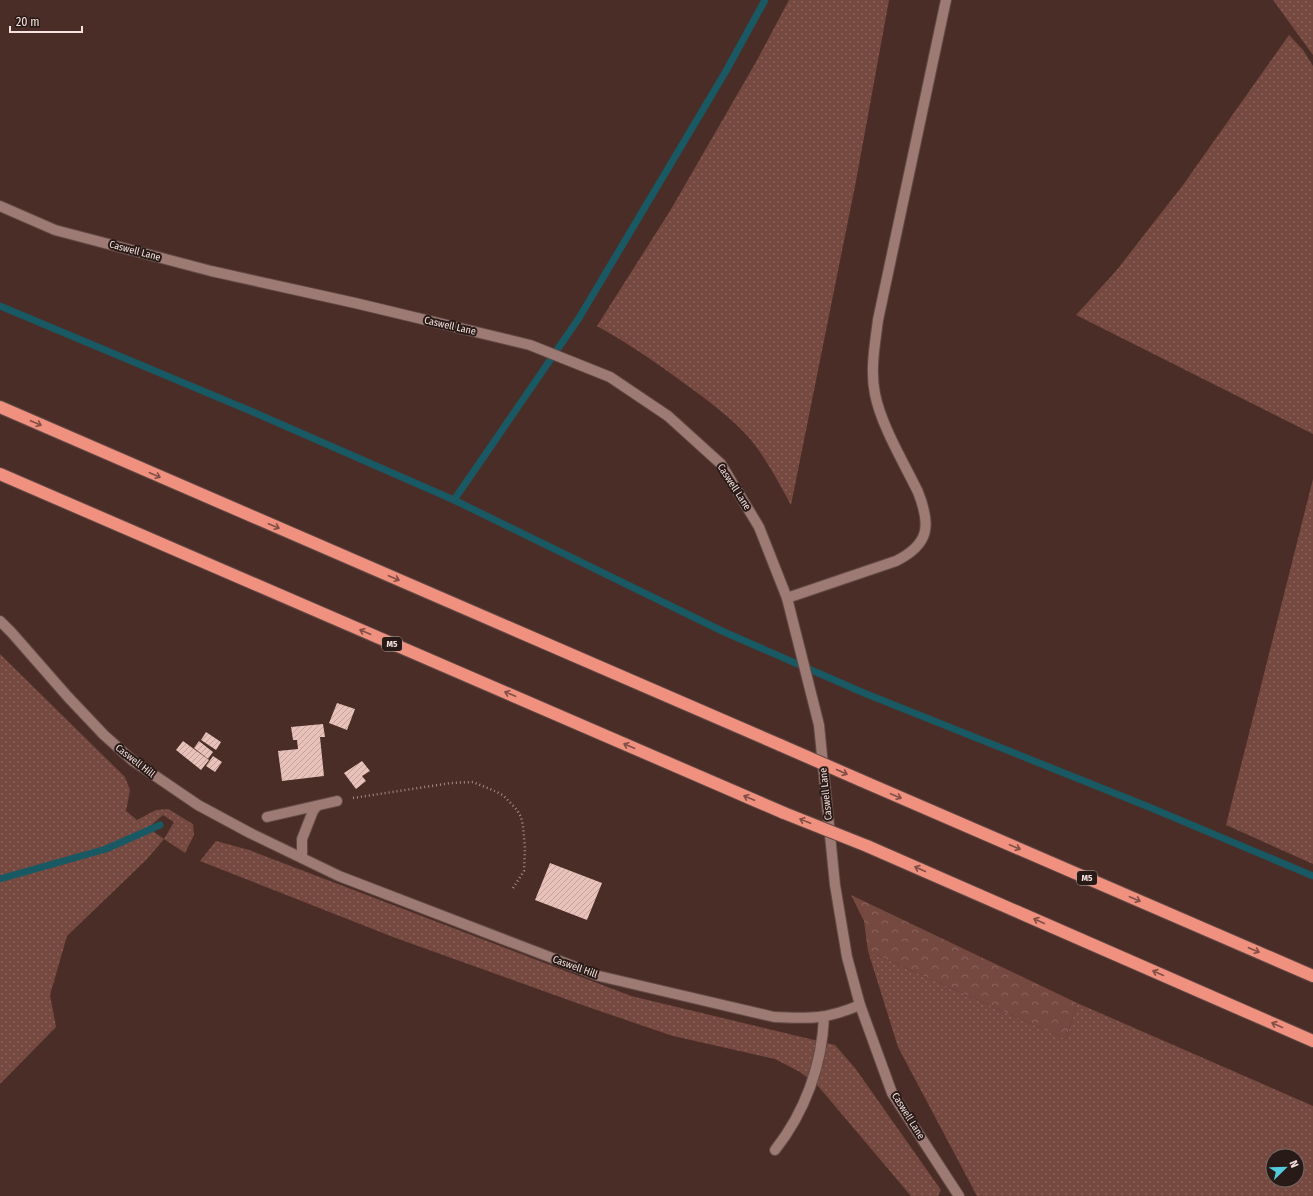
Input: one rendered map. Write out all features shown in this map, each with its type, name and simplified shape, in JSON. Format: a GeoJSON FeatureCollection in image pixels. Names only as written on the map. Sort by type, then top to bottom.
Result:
{"type":"FeatureCollection","features":[{"type":"Feature","properties":{"kind":"highway","name":"M5"},"geometry":{"type":"LineString","coordinates":[[0,408],[1313,976]]}},
{"type":"Feature","properties":{"kind":"highway","name":"M5"},"geometry":{"type":"LineString","coordinates":[[0,474],[784,813],[867,846],[1313,1041]]}},
{"type":"Feature","properties":{"kind":"street"},"geometry":{"type":"LineString","coordinates":[[787,598],[896,561],[906,556],[916,548],[922,540],[926,530],[926,519],[920,497],[882,417],[875,392],[874,368],[878,320],[946,0]]}},
{"type":"Feature","properties":{"kind":"street","name":"Caswell Lane"},"geometry":{"type":"LineString","coordinates":[[0,206],[55,230],[211,271],[355,303],[530,345],[610,378],[668,416],[721,464],[759,527],[787,598],[819,725],[835,885],[847,957],[860,1005],[892,1093],[959,1196]]}},
{"type":"Feature","properties":{"kind":"street","name":"Caswell Hill"},"geometry":{"type":"LineString","coordinates":[[0,621],[104,735],[132,760],[198,805],[346,879],[600,976],[774,1017],[824,1017],[843,1012],[860,1005]]}},
{"type":"Feature","properties":{"kind":"street"},"geometry":{"type":"LineString","coordinates":[[267,817],[337,801]]}},
{"type":"Feature","properties":{"kind":"street"},"geometry":{"type":"LineString","coordinates":[[302,858],[302,839],[313,811],[317,806]]}},
{"type":"Feature","properties":{"kind":"street"},"geometry":{"type":"LineString","coordinates":[[775,1150],[786,1136],[804,1103],[818,1063],[823,1036],[824,1017]]}},
{"type":"Feature","properties":{"kind":"path"},"geometry":{"type":"LineString","coordinates":[[337,801],[451,783],[473,782],[497,792],[504,796],[522,817],[525,848],[524,871],[513,888]]}},
{"type":"Feature","properties":{"kind":"green space"},"geometry":{"type":"Polygon","coordinates":[[[789,0],[889,0],[856,181],[791,505],[751,440],[727,416],[661,366],[597,326],[670,211],[756,62],[789,0]]]}},
{"type":"Feature","properties":{"kind":"green space"},"geometry":{"type":"Polygon","coordinates":[[[1273,0],[1313,0],[1313,55],[1273,0]]]}},
{"type":"Feature","properties":{"kind":"green space"},"geometry":{"type":"Polygon","coordinates":[[[1289,35],[1303,50],[1313,66],[1313,434],[1076,315],[1116,271],[1183,185],[1289,35]]]}},
{"type":"Feature","properties":{"kind":"green space"},"geometry":{"type":"Polygon","coordinates":[[[1313,479],[1313,864],[1226,825],[1313,479]]]}},
{"type":"Feature","properties":{"kind":"green space"},"geometry":{"type":"Polygon","coordinates":[[[0,654],[125,777],[130,790],[126,811],[137,820],[156,810],[168,809],[193,824],[194,835],[185,853],[164,839],[147,859],[67,936],[50,995],[56,1027],[0,1084],[0,654]],[[163,815],[148,828],[164,839],[174,822],[163,815]]]}},
{"type":"Feature","properties":{"kind":"green space"},"geometry":{"type":"Polygon","coordinates":[[[216,841],[249,850],[631,996],[835,1045],[855,1068],[941,1190],[938,1196],[911,1196],[818,1086],[800,1072],[775,1059],[673,1036],[585,1006],[393,937],[200,861],[216,841]]]}},
{"type":"Feature","properties":{"kind":"green space"},"geometry":{"type":"Polygon","coordinates":[[[851,895],[1077,1003],[1066,1039],[868,951],[864,921],[851,895]]]}},
{"type":"Feature","properties":{"kind":"green space"},"geometry":{"type":"Polygon","coordinates":[[[868,951],[1066,1039],[1077,1003],[1313,1106],[1313,1196],[977,1196],[898,1047],[868,951]]]}},
{"type":"Feature","properties":{"kind":"building"},"geometry":{"type":"Polygon","coordinates":[[[337,703],[355,709],[347,730],[329,723],[337,703]]]}},
{"type":"Feature","properties":{"kind":"building"},"geometry":{"type":"Polygon","coordinates":[[[323,724],[325,737],[320,737],[324,776],[282,781],[278,751],[298,749],[297,740],[293,740],[291,727],[323,724]]]}},
{"type":"Feature","properties":{"kind":"building"},"geometry":{"type":"Polygon","coordinates":[[[206,732],[221,742],[216,750],[201,740],[206,732]]]}},
{"type":"Feature","properties":{"kind":"building"},"geometry":{"type":"Polygon","coordinates":[[[183,741],[209,760],[201,770],[176,750],[183,741]]]}},
{"type":"Feature","properties":{"kind":"building"},"geometry":{"type":"Polygon","coordinates":[[[199,741],[213,752],[208,759],[194,748],[199,741]]]}},
{"type":"Feature","properties":{"kind":"building"},"geometry":{"type":"Polygon","coordinates":[[[213,756],[222,762],[215,772],[206,766],[213,756]]]}},
{"type":"Feature","properties":{"kind":"building"},"geometry":{"type":"Polygon","coordinates":[[[362,761],[370,771],[362,776],[366,781],[356,789],[344,773],[362,761]]]}},
{"type":"Feature","properties":{"kind":"building"},"geometry":{"type":"Polygon","coordinates":[[[550,863],[602,883],[587,920],[535,900],[550,863]]]}},
{"type":"Feature","properties":{"kind":"waterway"},"geometry":{"type":"LineString","coordinates":[[454,500],[579,318],[726,71],[765,0]]}},
{"type":"Feature","properties":{"kind":"waterway"},"geometry":{"type":"LineString","coordinates":[[0,306],[253,412],[454,500],[724,632],[864,693],[1149,807],[1313,876]]}},
{"type":"Feature","properties":{"kind":"waterway"},"geometry":{"type":"LineString","coordinates":[[0,879],[106,849],[160,825]]}}]}
